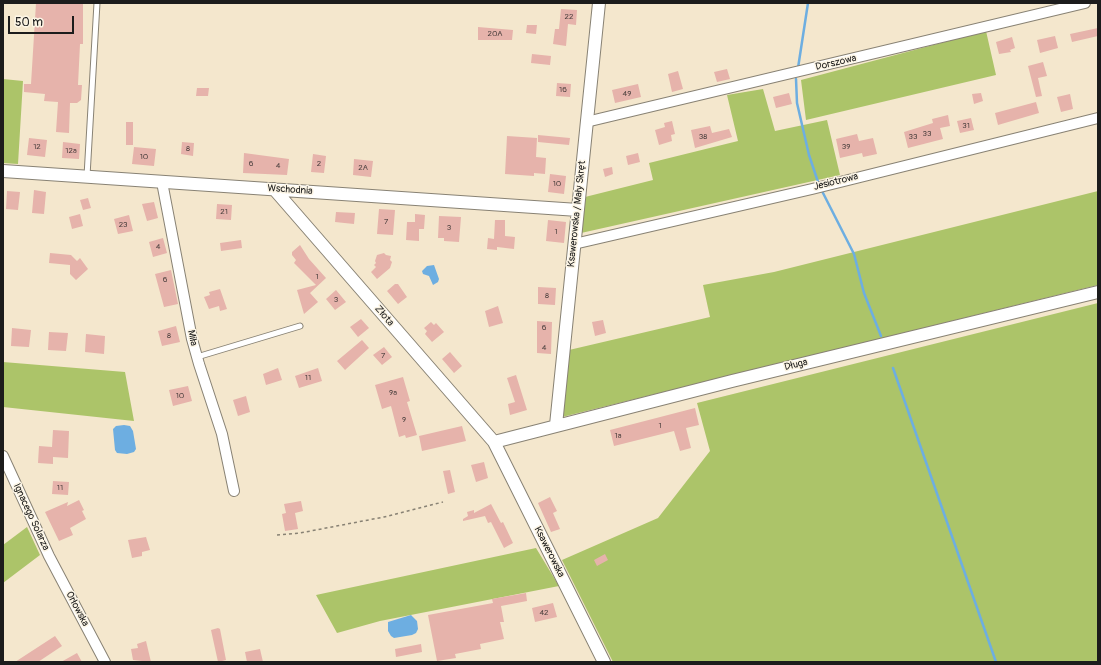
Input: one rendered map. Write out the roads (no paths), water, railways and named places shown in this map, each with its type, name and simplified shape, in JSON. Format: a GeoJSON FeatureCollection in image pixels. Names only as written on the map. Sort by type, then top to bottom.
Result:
{"type":"FeatureCollection","features":[{"type":"Feature","properties":{"kind":"street","name":"Ksawerowska / Mały Skręt"},"geometry":{"type":"LineString","coordinates":[[556,425],[599,3]]}},
{"type":"Feature","properties":{"kind":"street","name":"Dorszowa"},"geometry":{"type":"LineString","coordinates":[[586,122],[1085,3]]}},
{"type":"Feature","properties":{"kind":"street","name":"Jesiotrowa"},"geometry":{"type":"LineString","coordinates":[[574,244],[812,189],[1098,118]]}},
{"type":"Feature","properties":{"kind":"street","name":"Wschodnia"},"geometry":{"type":"LineString","coordinates":[[3,171],[578,210]]}},
{"type":"Feature","properties":{"kind":"street","name":"Miła"},"geometry":{"type":"LineString","coordinates":[[162,182],[197,357],[222,434],[234,490]]}},
{"type":"Feature","properties":{"kind":"street","name":"Złota"},"geometry":{"type":"LineString","coordinates":[[274,189],[494,442]]}},
{"type":"Feature","properties":{"kind":"street","name":"Długa"},"geometry":{"type":"LineString","coordinates":[[494,442],[556,425],[1098,292]]}},
{"type":"Feature","properties":{"kind":"street","name":"Ksawerowska"},"geometry":{"type":"LineString","coordinates":[[494,442],[604,662]]}},
{"type":"Feature","properties":{"kind":"street","name":"Ignacego Solarza"},"geometry":{"type":"LineString","coordinates":[[3,456],[49,556]]}},
{"type":"Feature","properties":{"kind":"street","name":"Orłowska"},"geometry":{"type":"LineString","coordinates":[[49,556],[106,662]]}},
{"type":"Feature","properties":{"kind":"lane"},"geometry":{"type":"LineString","coordinates":[[87,177],[97,3]]}},
{"type":"Feature","properties":{"kind":"lane"},"geometry":{"type":"LineString","coordinates":[[197,357],[300,326]]}},
{"type":"Feature","properties":{"kind":"water"},"geometry":{"type":"Polygon","coordinates":[[[434,265],[439,279],[438,282],[433,285],[429,276],[423,274],[422,271],[427,266],[434,265]]]}},
{"type":"Feature","properties":{"kind":"water"},"geometry":{"type":"Polygon","coordinates":[[[116,426],[130,426],[133,431],[136,449],[134,452],[127,454],[117,453],[115,450],[113,429],[116,426]]]}},
{"type":"Feature","properties":{"kind":"water"},"geometry":{"type":"Polygon","coordinates":[[[411,615],[417,621],[418,629],[416,633],[394,638],[391,636],[388,631],[388,622],[411,615]]]}},
{"type":"Feature","properties":{"kind":"waterway"},"geometry":{"type":"LineString","coordinates":[[798,68],[808,3]]}},
{"type":"Feature","properties":{"kind":"waterway"},"geometry":{"type":"LineString","coordinates":[[796,79],[797,103],[809,155],[818,182]]}},
{"type":"Feature","properties":{"kind":"waterway"},"geometry":{"type":"LineString","coordinates":[[822,191],[854,254],[864,293],[881,336]]}},
{"type":"Feature","properties":{"kind":"waterway"},"geometry":{"type":"LineString","coordinates":[[893,368],[996,662]]}}]}
